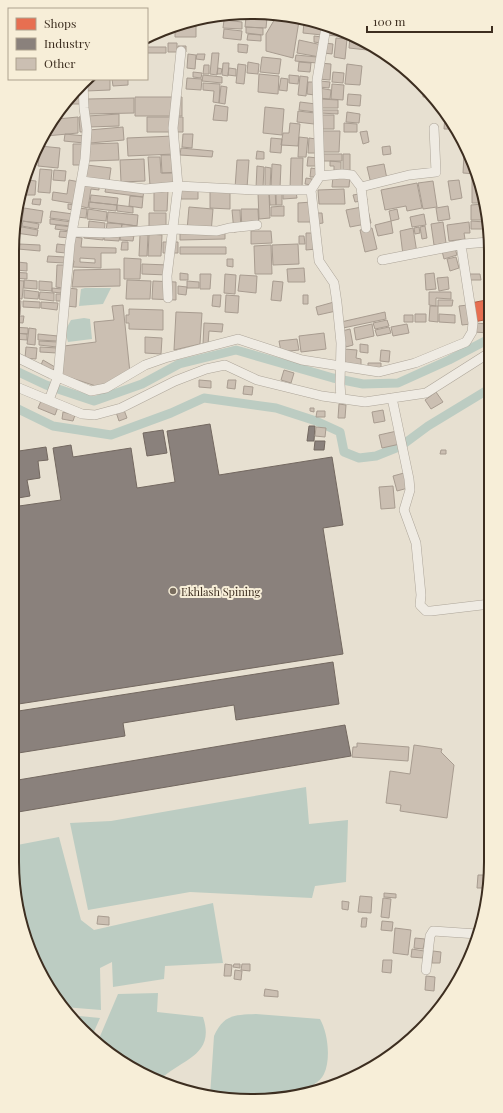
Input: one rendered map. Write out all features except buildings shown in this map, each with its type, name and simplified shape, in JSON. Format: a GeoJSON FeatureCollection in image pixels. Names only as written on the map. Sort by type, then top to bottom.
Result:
{"type":"FeatureCollection","features":[{"type":"Feature","properties":{"kind":"street"},"geometry":{"type":"LineString","coordinates":[[325,31],[317,80],[320,176],[311,190],[319,261],[334,283],[338,303],[341,398]]}},
{"type":"Feature","properties":{"kind":"street"},"geometry":{"type":"LineString","coordinates":[[168,298],[167,276],[178,186],[173,128],[181,50]]}},
{"type":"Feature","properties":{"kind":"street"},"geometry":{"type":"LineString","coordinates":[[49,400],[58,378],[65,289],[72,232],[82,181],[88,130],[84,108],[83,91]]}},
{"type":"Feature","properties":{"kind":"street"},"geometry":{"type":"LineString","coordinates":[[360,187],[409,175],[436,172],[434,128]]}},
{"type":"Feature","properties":{"kind":"street"},"geometry":{"type":"LineString","coordinates":[[320,176],[342,174],[352,175],[360,187],[366,228]]}},
{"type":"Feature","properties":{"kind":"street"},"geometry":{"type":"LineString","coordinates":[[82,181],[145,189],[178,186],[255,190],[311,190]]}},
{"type":"Feature","properties":{"kind":"street"},"geometry":{"type":"LineString","coordinates":[[72,232],[109,233],[172,229],[217,231],[257,225]]}},
{"type":"Feature","properties":{"kind":"street"},"geometry":{"type":"LineString","coordinates":[[382,260],[461,245],[484,243]]}},
{"type":"Feature","properties":{"kind":"street"},"geometry":{"type":"LineString","coordinates":[[19,358],[58,378],[91,391],[106,388],[145,365],[165,358],[238,339],[302,360],[355,370],[379,372],[415,363],[466,342],[472,332],[473,323],[461,245]]}},
{"type":"Feature","properties":{"kind":"street"},"geometry":{"type":"LineString","coordinates":[[19,388],[82,414],[95,415],[121,408],[175,381],[206,369],[225,365],[257,380],[322,396],[365,402],[426,393],[484,355]]}},
{"type":"Feature","properties":{"kind":"street"},"geometry":{"type":"LineString","coordinates":[[392,398],[409,479],[410,490],[404,510],[416,543],[421,608],[431,611],[484,605]]}},
{"type":"Feature","properties":{"kind":"street"},"geometry":{"type":"LineString","coordinates":[[426,970],[430,936],[433,931],[473,934]]}},
{"type":"Feature","properties":{"kind":"shaded area"},"geometry":{"type":"Polygon","coordinates":[[[111,288],[103,304],[79,306],[81,289],[111,288]]]}},
{"type":"Feature","properties":{"kind":"shaded area"},"geometry":{"type":"Polygon","coordinates":[[[84,318],[90,319],[92,339],[68,342],[65,331],[71,320],[84,318]]]}},
{"type":"Feature","properties":{"kind":"shaded area"},"geometry":{"type":"Polygon","coordinates":[[[306,787],[309,824],[348,820],[346,882],[315,886],[312,898],[190,892],[88,910],[70,823],[111,821],[306,787]]]}},
{"type":"Feature","properties":{"kind":"shaded area"},"geometry":{"type":"Polygon","coordinates":[[[59,837],[81,920],[94,930],[213,903],[223,963],[165,966],[164,979],[113,987],[112,962],[100,968],[101,1010],[71,1008],[50,978],[31,936],[23,907],[19,877],[19,845],[59,837]]]}},
{"type":"Feature","properties":{"kind":"shaded area"},"geometry":{"type":"Polygon","coordinates":[[[158,993],[157,1012],[203,1017],[206,1030],[205,1040],[201,1049],[164,1076],[135,1063],[122,1055],[100,1037],[118,994],[158,993]]]}},
{"type":"Feature","properties":{"kind":"shaded area"},"geometry":{"type":"Polygon","coordinates":[[[256,1014],[320,1019],[327,1039],[328,1054],[326,1068],[320,1080],[312,1086],[297,1090],[267,1094],[236,1094],[210,1091],[214,1036],[222,1023],[226,1020],[231,1017],[256,1014]]]}},
{"type":"Feature","properties":{"kind":"shaded area"},"geometry":{"type":"Polygon","coordinates":[[[78,1016],[100,1018],[94,1032],[78,1016]]]}},
{"type":"Feature","properties":{"kind":"waterway"},"geometry":{"type":"LineString","coordinates":[[19,372],[46,385],[94,401],[142,384],[179,364],[236,350],[333,378],[363,384],[398,383],[449,360],[484,342]]}},
{"type":"Feature","properties":{"kind":"waterway"},"geometry":{"type":"LineString","coordinates":[[19,409],[53,426],[111,435],[171,413],[204,398],[276,408],[316,421],[340,432],[344,452],[359,458],[376,456],[401,446],[428,426],[484,392]]}},
{"type":"Feature","properties":{"kind":"place","name":"Ekhlash Spining"},"geometry":{"type":"Point","coordinates":[173,591]}}]}
